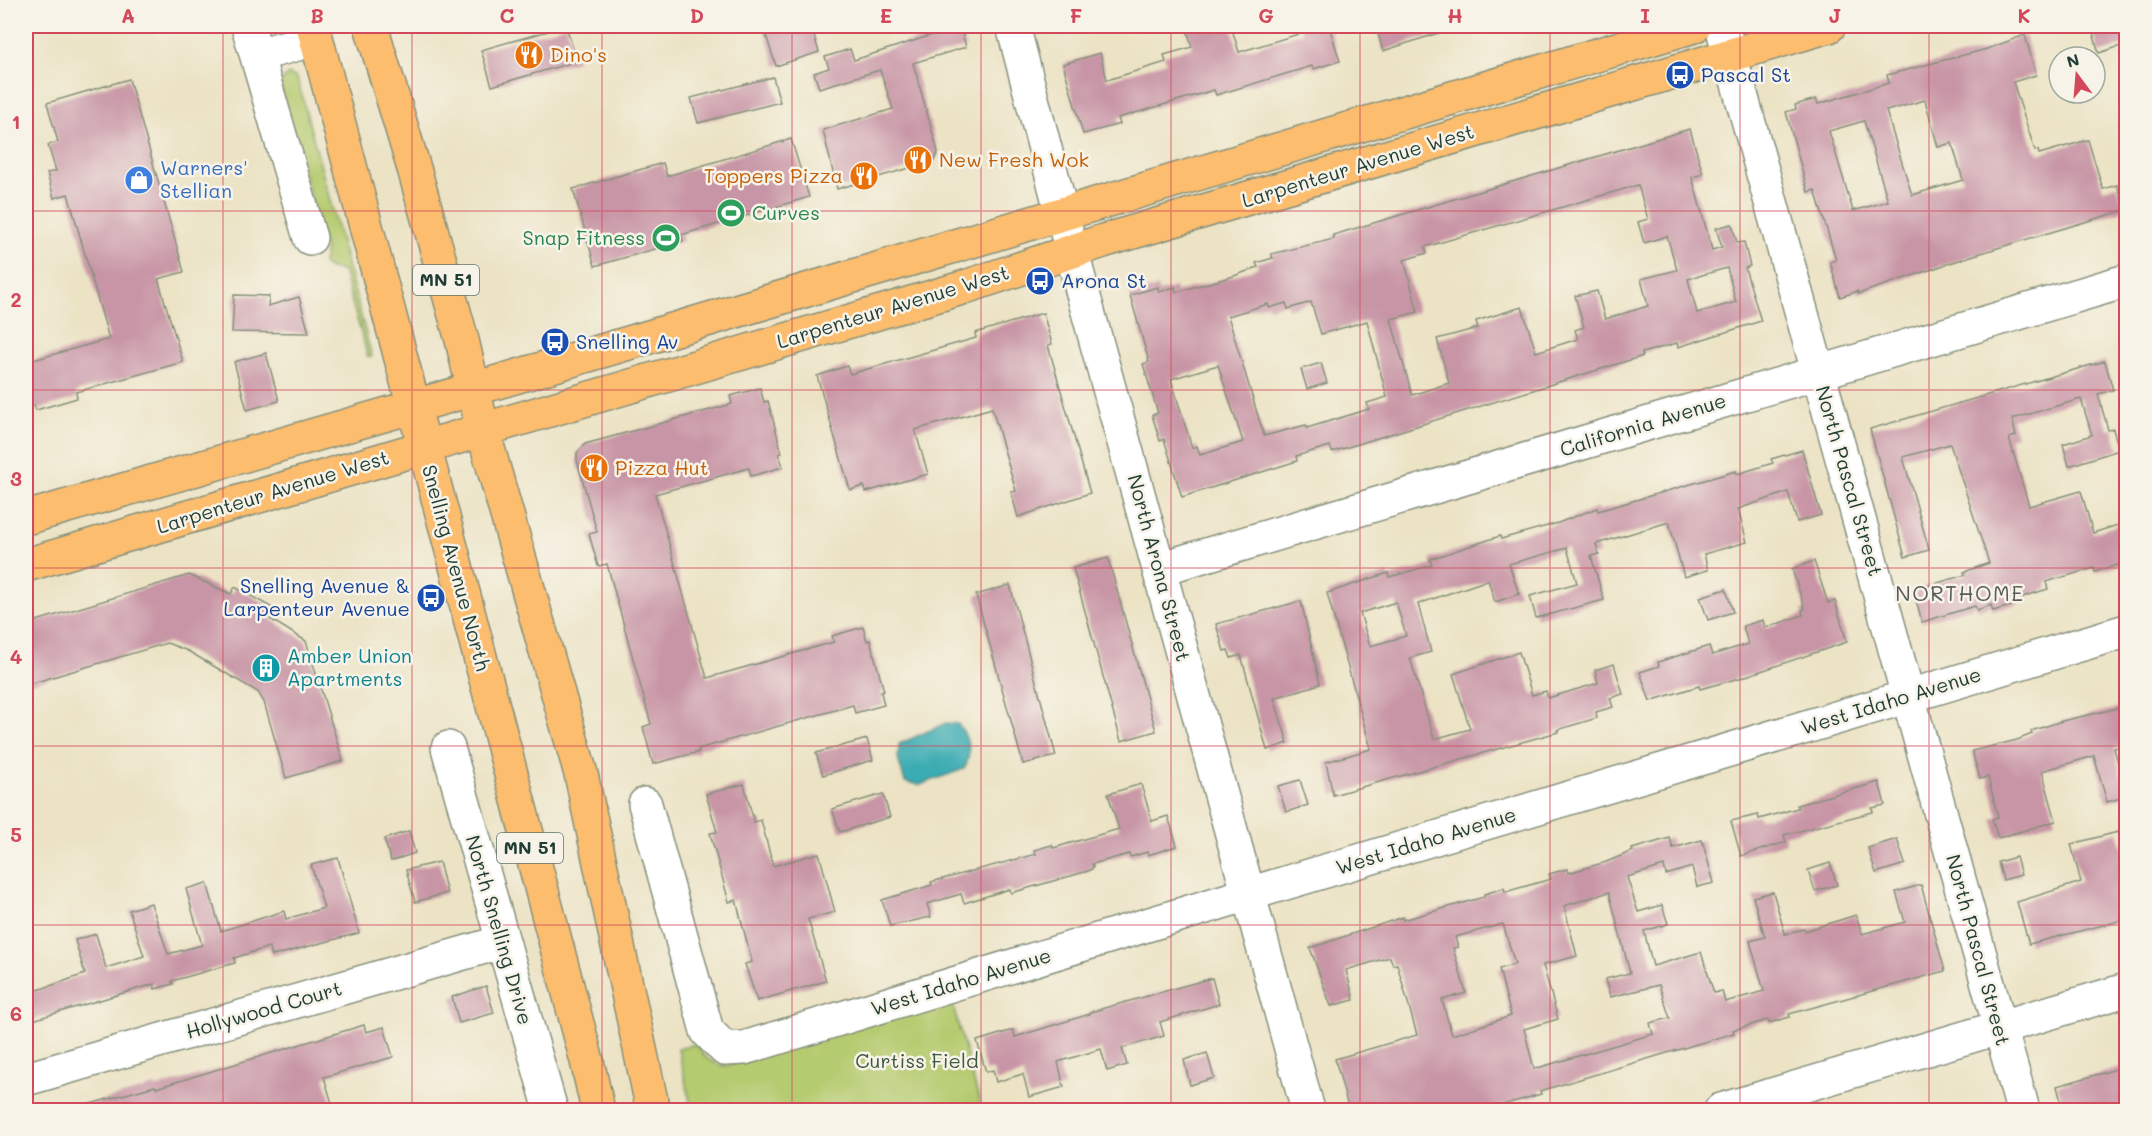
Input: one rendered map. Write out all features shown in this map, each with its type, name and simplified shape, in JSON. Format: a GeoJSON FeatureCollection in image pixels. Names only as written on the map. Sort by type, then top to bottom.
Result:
{"type":"FeatureCollection","features":[{"type":"Feature","properties":{"kind":"main road"},"geometry":{"type":"LineString","coordinates":[[325,30],[364,26]]}},
{"type":"Feature","properties":{"kind":"main road","name":"MN 51"},"geometry":{"type":"LineString","coordinates":[[371,26],[415,172],[474,389],[483,431],[581,774],[653,1110]]}},
{"type":"Feature","properties":{"kind":"main road","name":"Larpenteur Avenue West"},"geometry":{"type":"LineString","coordinates":[[26,518],[474,389],[1694,26]]}},
{"type":"Feature","properties":{"kind":"main road","name":"Larpenteur Avenue West"},"geometry":{"type":"LineString","coordinates":[[26,565],[951,291],[1727,40],[1829,26]]}},
{"type":"Feature","properties":{"kind":"main road","name":"Snelling Avenue North"},"geometry":{"type":"LineString","coordinates":[[325,30],[425,447],[587,1061],[597,1110]]}},
{"type":"Feature","properties":{"kind":"street","name":"North Arona Street"},"geometry":{"type":"LineString","coordinates":[[1013,26],[1308,1110]]}},
{"type":"Feature","properties":{"kind":"street"},"geometry":{"type":"LineString","coordinates":[[310,238],[252,40],[325,30]]}},
{"type":"Feature","properties":{"kind":"street","name":"North Pascal Street"},"geometry":{"type":"LineString","coordinates":[[1727,40],[2023,1110]]}},
{"type":"Feature","properties":{"kind":"street","name":"California Avenue"},"geometry":{"type":"LineString","coordinates":[[1160,569],[2127,281]]}},
{"type":"Feature","properties":{"kind":"street","name":"West Idaho Avenue"},"geometry":{"type":"LineString","coordinates":[[645,804],[707,1031],[725,1049],[744,1048],[1248,894],[2127,631]]}},
{"type":"Feature","properties":{"kind":"street","name":"North Snelling Drive"},"geometry":{"type":"LineString","coordinates":[[448,748],[550,1110]]}},
{"type":"Feature","properties":{"kind":"street","name":"Hollywood Court"},"geometry":{"type":"LineString","coordinates":[[26,1079],[502,942]]}},
{"type":"Feature","properties":{"kind":"street"},"geometry":{"type":"LineString","coordinates":[[1721,1110],[2127,990]]}},
{"type":"Feature","properties":{"kind":"green space"},"geometry":{"type":"Polygon","coordinates":[[[288,74],[297,78],[372,357],[368,357],[343,271],[330,269],[323,264],[325,250],[281,88],[281,82],[288,74]]]}},
{"type":"Feature","properties":{"kind":"green space","name":"Curtiss Field"},"geometry":{"type":"Polygon","coordinates":[[[951,999],[982,1110],[692,1110],[678,1049],[696,1044],[708,1059],[726,1066],[951,999]]]}},
{"type":"Feature","properties":{"kind":"water"},"geometry":{"type":"Polygon","coordinates":[[[946,723],[958,724],[967,740],[969,751],[964,769],[920,785],[905,782],[898,759],[899,744],[946,723]]]}},
{"type":"Feature","properties":{"kind":"building","name":"Dino's"},"geometry":{"type":"Polygon","coordinates":[[[566,26],[577,61],[492,86],[481,50],[566,26]]]}},
{"type":"Feature","properties":{"kind":"building"},"geometry":{"type":"Polygon","coordinates":[[[763,26],[811,26],[819,52],[776,66],[763,26]]]}},
{"type":"Feature","properties":{"kind":"building"},"geometry":{"type":"Polygon","coordinates":[[[960,26],[966,47],[913,63],[938,152],[934,161],[837,189],[823,130],[893,109],[880,70],[819,88],[814,73],[829,68],[825,57],[850,49],[854,60],[960,26]]]}},
{"type":"Feature","properties":{"kind":"building"},"geometry":{"type":"Polygon","coordinates":[[[1186,26],[1231,26],[1239,52],[1302,33],[1300,26],[1329,26],[1340,61],[1313,69],[1312,66],[1216,95],[1214,90],[1118,118],[1120,124],[1083,134],[1063,64],[1100,53],[1107,80],[1166,62],[1164,55],[1192,47],[1186,26]]]}},
{"type":"Feature","properties":{"kind":"building"},"geometry":{"type":"Polygon","coordinates":[[[1376,26],[1447,26],[1448,30],[1383,51],[1376,26]]]}},
{"type":"Feature","properties":{"kind":"building"},"geometry":{"type":"Polygon","coordinates":[[[2091,26],[2127,26],[2127,44],[2107,50],[2107,45],[2097,45],[2091,26]]]}},
{"type":"Feature","properties":{"kind":"building"},"geometry":{"type":"Polygon","coordinates":[[[2025,35],[2036,75],[2013,82],[2035,151],[2038,150],[2039,154],[2088,140],[2103,189],[2117,185],[2125,210],[1971,256],[1858,294],[1858,291],[1840,297],[1830,262],[1836,260],[1815,190],[1808,192],[1786,112],[1796,109],[1795,105],[1816,99],[1818,104],[1889,83],[1887,75],[1987,49],[2025,35]],[[1925,100],[1886,111],[1912,195],[1963,180],[1952,143],[1938,147],[1925,100]],[[1864,121],[1829,131],[1853,211],[1888,201],[1864,121]]]}},
{"type":"Feature","properties":{"kind":"building"},"geometry":{"type":"Polygon","coordinates":[[[773,77],[780,102],[698,123],[691,98],[773,77]]]}},
{"type":"Feature","properties":{"kind":"building"},"geometry":{"type":"Polygon","coordinates":[[[129,79],[184,272],[158,279],[183,362],[76,392],[77,398],[36,410],[34,405],[26,408],[26,362],[109,339],[68,194],[54,198],[47,173],[56,171],[48,145],[58,142],[47,103],[129,79]]]}},
{"type":"Feature","properties":{"kind":"building"},"geometry":{"type":"Polygon","coordinates":[[[1690,129],[1703,174],[1692,177],[1712,250],[1722,247],[1716,228],[1732,224],[1737,243],[1744,242],[1750,266],[1745,268],[1761,321],[1678,347],[1677,343],[1642,353],[1643,356],[1332,452],[1330,446],[1296,456],[1297,461],[1182,497],[1164,439],[1160,441],[1152,415],[1158,413],[1143,364],[1149,362],[1130,295],[1158,287],[1159,292],[1175,287],[1176,292],[1234,276],[1258,267],[1256,263],[1273,258],[1271,254],[1334,239],[1333,235],[1690,129]],[[1638,185],[1425,247],[1427,253],[1404,260],[1418,312],[1391,319],[1412,395],[1449,383],[1437,339],[1478,328],[1476,321],[1522,307],[1536,352],[1578,339],[1575,330],[1584,327],[1575,296],[1597,291],[1605,319],[1648,306],[1641,279],[1677,270],[1667,236],[1644,243],[1638,222],[1648,219],[1638,185]],[[1727,268],[1688,279],[1697,313],[1736,302],[1727,268]],[[1311,302],[1288,309],[1286,303],[1269,308],[1268,304],[1228,316],[1264,436],[1306,425],[1307,428],[1369,409],[1367,403],[1387,397],[1367,321],[1321,334],[1311,302]],[[1218,365],[1171,379],[1192,448],[1197,446],[1200,455],[1243,442],[1218,365]]]}},
{"type":"Feature","properties":{"kind":"building"},"geometry":{"type":"Polygon","coordinates":[[[791,139],[809,197],[681,235],[683,241],[595,266],[573,189],[663,163],[667,176],[791,139]]]}},
{"type":"Feature","properties":{"kind":"building"},"geometry":{"type":"Polygon","coordinates":[[[234,295],[269,296],[268,306],[299,297],[309,333],[232,332],[234,295]]]}},
{"type":"Feature","properties":{"kind":"building"},"geometry":{"type":"Polygon","coordinates":[[[1043,313],[1052,344],[1048,345],[1090,493],[1018,517],[1011,492],[1016,491],[992,408],[915,430],[928,474],[866,492],[864,486],[850,490],[817,376],[847,366],[850,374],[976,338],[975,333],[1043,313]]]}},
{"type":"Feature","properties":{"kind":"building"},"geometry":{"type":"Polygon","coordinates":[[[266,353],[279,401],[247,410],[234,362],[266,353]]]}},
{"type":"Feature","properties":{"kind":"building"},"geometry":{"type":"Polygon","coordinates":[[[2105,361],[2113,390],[2098,394],[2108,430],[2113,429],[2119,450],[2069,466],[2063,444],[2092,435],[2081,399],[2012,419],[2016,436],[2009,438],[2029,506],[2081,491],[2093,533],[2127,522],[2127,562],[2095,572],[2094,568],[2046,582],[2048,589],[2019,598],[2021,603],[1993,611],[1991,605],[1977,610],[1975,606],[1922,622],[1913,590],[1965,575],[1964,572],[1989,563],[1950,444],[1903,457],[1929,550],[1905,557],[1870,429],[2105,361]]]}},
{"type":"Feature","properties":{"kind":"building"},"geometry":{"type":"Polygon","coordinates":[[[1321,363],[1327,383],[1307,389],[1301,369],[1321,363]]]}},
{"type":"Feature","properties":{"kind":"building"},"geometry":{"type":"Polygon","coordinates":[[[760,388],[764,402],[768,401],[782,453],[779,454],[783,467],[751,476],[749,468],[655,494],[707,678],[834,642],[832,636],[863,627],[867,641],[870,640],[884,691],[881,692],[884,705],[855,713],[853,705],[653,764],[643,727],[651,724],[607,564],[598,566],[589,534],[597,532],[577,453],[585,444],[732,404],[730,396],[760,388]]]}},
{"type":"Feature","properties":{"kind":"building"},"geometry":{"type":"Polygon","coordinates":[[[1802,450],[1821,515],[1797,522],[1788,492],[1738,509],[1747,542],[1704,554],[1708,570],[1684,577],[1669,522],[1596,544],[1599,554],[1591,556],[1604,600],[1536,618],[1530,596],[1577,583],[1567,548],[1509,564],[1519,594],[1495,602],[1488,580],[1418,604],[1431,652],[1410,658],[1434,739],[1470,729],[1453,674],[1519,652],[1532,695],[1546,691],[1548,698],[1598,683],[1595,670],[1614,664],[1623,694],[1610,698],[1613,707],[1596,712],[1597,718],[1557,730],[1558,732],[1333,795],[1326,762],[1371,749],[1327,593],[1388,573],[1389,577],[1432,565],[1430,559],[1500,536],[1501,539],[1558,523],[1597,508],[1598,511],[1736,471],[1737,474],[1773,463],[1771,459],[1802,450]],[[1396,602],[1360,613],[1370,646],[1406,636],[1396,602]]]}},
{"type":"Feature","properties":{"kind":"building"},"geometry":{"type":"Polygon","coordinates":[[[1108,558],[1156,731],[1121,741],[1073,568],[1108,558]]]}},
{"type":"Feature","properties":{"kind":"building"},"geometry":{"type":"Polygon","coordinates":[[[1814,561],[1828,603],[1835,601],[1847,642],[1743,677],[1700,689],[1699,686],[1650,701],[1640,672],[1659,666],[1658,662],[1709,646],[1712,655],[1748,644],[1743,626],[1763,620],[1765,628],[1803,615],[1802,610],[1805,609],[1792,569],[1814,561]]]}},
{"type":"Feature","properties":{"kind":"building","name":"Amber Union Apartments"},"geometry":{"type":"Polygon","coordinates":[[[189,575],[231,594],[235,587],[276,610],[270,619],[306,641],[343,761],[286,778],[264,702],[258,692],[188,651],[167,643],[26,685],[26,624],[189,575]]]}},
{"type":"Feature","properties":{"kind":"building"},"geometry":{"type":"Polygon","coordinates":[[[1010,585],[1056,756],[1023,764],[976,595],[1010,585]]]}},
{"type":"Feature","properties":{"kind":"building"},"geometry":{"type":"Polygon","coordinates":[[[1726,589],[1733,612],[1708,620],[1700,597],[1726,589]]]}},
{"type":"Feature","properties":{"kind":"building"},"geometry":{"type":"Polygon","coordinates":[[[1301,601],[1320,684],[1274,698],[1288,743],[1267,750],[1241,655],[1231,658],[1228,650],[1224,651],[1216,624],[1301,601]]]}},
{"type":"Feature","properties":{"kind":"building"},"geometry":{"type":"Polygon","coordinates":[[[2127,706],[2127,745],[2114,748],[2127,796],[2107,802],[2094,756],[2042,771],[2056,821],[1998,838],[1992,819],[1998,817],[1988,777],[1980,779],[1972,751],[2017,740],[2032,734],[2031,731],[2062,721],[2127,706]]]}},
{"type":"Feature","properties":{"kind":"building"},"geometry":{"type":"Polygon","coordinates":[[[867,739],[873,760],[823,775],[816,753],[867,739]]]}},
{"type":"Feature","properties":{"kind":"building"},"geometry":{"type":"Polygon","coordinates":[[[1300,780],[1308,805],[1286,812],[1278,786],[1300,780]]]}},
{"type":"Feature","properties":{"kind":"building"},"geometry":{"type":"Polygon","coordinates":[[[1879,782],[1885,805],[1872,808],[1873,812],[1784,835],[1786,842],[1741,856],[1731,821],[1758,815],[1759,819],[1798,808],[1797,805],[1879,782]]]}},
{"type":"Feature","properties":{"kind":"building"},"geometry":{"type":"Polygon","coordinates":[[[744,784],[754,822],[761,820],[773,866],[819,853],[835,912],[808,919],[826,981],[757,1001],[745,964],[752,962],[736,900],[729,902],[710,833],[717,832],[706,794],[744,784]]]}},
{"type":"Feature","properties":{"kind":"building"},"geometry":{"type":"Polygon","coordinates":[[[1141,784],[1152,821],[1168,816],[1177,846],[1148,855],[1147,852],[1130,857],[1129,854],[1092,864],[1093,868],[1088,871],[1011,893],[1010,889],[964,903],[961,894],[927,904],[931,917],[890,926],[882,900],[932,885],[931,882],[1036,854],[1034,850],[1052,845],[1053,848],[1119,829],[1108,794],[1141,784]]]}},
{"type":"Feature","properties":{"kind":"building"},"geometry":{"type":"Polygon","coordinates":[[[883,794],[890,817],[840,832],[832,809],[883,794]]]}},
{"type":"Feature","properties":{"kind":"building"},"geometry":{"type":"Polygon","coordinates":[[[409,831],[415,853],[391,861],[384,839],[409,831]]]}},
{"type":"Feature","properties":{"kind":"building"},"geometry":{"type":"Polygon","coordinates":[[[2118,832],[2127,862],[2127,919],[2029,944],[2017,902],[2081,882],[2071,844],[2118,832]]]}},
{"type":"Feature","properties":{"kind":"building"},"geometry":{"type":"Polygon","coordinates":[[[1670,838],[1673,848],[1702,840],[1714,883],[1697,887],[1692,867],[1666,875],[1664,866],[1627,877],[1638,912],[1662,905],[1668,924],[1644,931],[1653,966],[1701,952],[1714,993],[1722,991],[1725,1002],[1764,991],[1750,941],[1765,937],[1753,897],[1773,892],[1785,934],[1804,929],[1805,931],[1856,915],[1862,934],[1905,922],[1896,892],[1921,885],[1945,971],[1789,1014],[1790,1017],[1769,1023],[1768,1020],[1733,1030],[1734,1033],[1540,1091],[1541,1094],[1485,1110],[1349,1110],[1335,1059],[1417,1035],[1397,964],[1393,965],[1390,957],[1346,970],[1354,1000],[1331,1006],[1310,948],[1403,917],[1403,920],[1484,897],[1484,894],[1504,888],[1505,892],[1551,879],[1549,874],[1567,869],[1568,873],[1606,862],[1633,851],[1632,849],[1670,838]],[[1609,892],[1564,906],[1577,956],[1543,965],[1558,1019],[1524,1029],[1534,1069],[1653,1034],[1650,1023],[1670,1018],[1659,985],[1610,997],[1605,979],[1630,973],[1609,892]],[[1503,924],[1455,937],[1458,947],[1453,948],[1466,993],[1442,1000],[1452,1035],[1511,1016],[1499,969],[1515,964],[1503,924]]]}},
{"type":"Feature","properties":{"kind":"building"},"geometry":{"type":"Polygon","coordinates":[[[1897,839],[1905,864],[1876,873],[1868,848],[1897,839]]]}},
{"type":"Feature","properties":{"kind":"building"},"geometry":{"type":"Polygon","coordinates":[[[2016,857],[2021,875],[2003,880],[1998,862],[2016,857]]]}},
{"type":"Feature","properties":{"kind":"building"},"geometry":{"type":"Polygon","coordinates":[[[338,858],[359,933],[272,956],[269,947],[234,958],[235,963],[172,981],[173,984],[155,989],[154,984],[26,1022],[26,994],[85,974],[75,940],[96,934],[106,968],[144,956],[129,910],[151,903],[168,954],[202,945],[186,889],[207,883],[221,931],[284,911],[286,919],[324,908],[311,865],[338,858]]]}},
{"type":"Feature","properties":{"kind":"building"},"geometry":{"type":"Polygon","coordinates":[[[439,862],[447,893],[415,902],[406,870],[439,862]]]}},
{"type":"Feature","properties":{"kind":"building"},"geometry":{"type":"Polygon","coordinates":[[[1830,863],[1837,885],[1815,891],[1808,870],[1830,863]]]}},
{"type":"Feature","properties":{"kind":"building"},"geometry":{"type":"Polygon","coordinates":[[[1212,978],[1219,1004],[1160,1022],[1164,1036],[1122,1048],[1127,1065],[1107,1071],[1101,1049],[1058,1062],[1064,1087],[1029,1097],[1023,1074],[996,1082],[993,1070],[986,1072],[977,1041],[1013,1030],[1015,1037],[1090,1014],[1090,1012],[1212,978]]]}},
{"type":"Feature","properties":{"kind":"building"},"geometry":{"type":"Polygon","coordinates":[[[486,986],[494,1013],[459,1023],[452,997],[486,986]]]}},
{"type":"Feature","properties":{"kind":"building"},"geometry":{"type":"Polygon","coordinates":[[[364,1025],[366,1032],[384,1027],[393,1057],[324,1077],[334,1110],[87,1110],[86,1105],[155,1086],[156,1088],[364,1025]]]}},
{"type":"Feature","properties":{"kind":"building"},"geometry":{"type":"Polygon","coordinates":[[[1207,1053],[1214,1078],[1190,1085],[1184,1060],[1207,1053]]]}},
{"type":"Feature","properties":{"kind":"building"},"geometry":{"type":"Polygon","coordinates":[[[2127,1066],[2127,1104],[2104,1110],[2063,1110],[2057,1086],[2127,1066]]]}},
{"type":"Feature","properties":{"kind":"place","name":"Dino's"},"geometry":{"type":"Point","coordinates":[529,55]}},
{"type":"Feature","properties":{"kind":"place","name":"Pascal St"},"geometry":{"type":"Point","coordinates":[1680,75]}},
{"type":"Feature","properties":{"kind":"place","name":"New Fresh Wok"},"geometry":{"type":"Point","coordinates":[918,160]}},
{"type":"Feature","properties":{"kind":"place","name":"Toppers Pizza"},"geometry":{"type":"Point","coordinates":[864,176]}},
{"type":"Feature","properties":{"kind":"place","name":"Warners' Stellian"},"geometry":{"type":"Point","coordinates":[139,180]}},
{"type":"Feature","properties":{"kind":"place","name":"Curves"},"geometry":{"type":"Point","coordinates":[731,213]}},
{"type":"Feature","properties":{"kind":"place","name":"Snap Fitness"},"geometry":{"type":"Point","coordinates":[666,238]}},
{"type":"Feature","properties":{"kind":"place","name":"Arona St"},"geometry":{"type":"Point","coordinates":[1040,281]}},
{"type":"Feature","properties":{"kind":"place","name":"Snelling Av"},"geometry":{"type":"Point","coordinates":[555,342]}},
{"type":"Feature","properties":{"kind":"place","name":"Pizza Hut"},"geometry":{"type":"Point","coordinates":[594,468]}},
{"type":"Feature","properties":{"kind":"place","name":"Snelling Avenue & Larpenteur Avenue"},"geometry":{"type":"Point","coordinates":[431,598]}},
{"type":"Feature","properties":{"kind":"place","name":"Amber Union Apartments"},"geometry":{"type":"Point","coordinates":[266,668]}},
{"type":"Feature","properties":{"kind":"district","name":"NORTHOME"},"geometry":{"type":"Point","coordinates":[1960,594]}}]}
